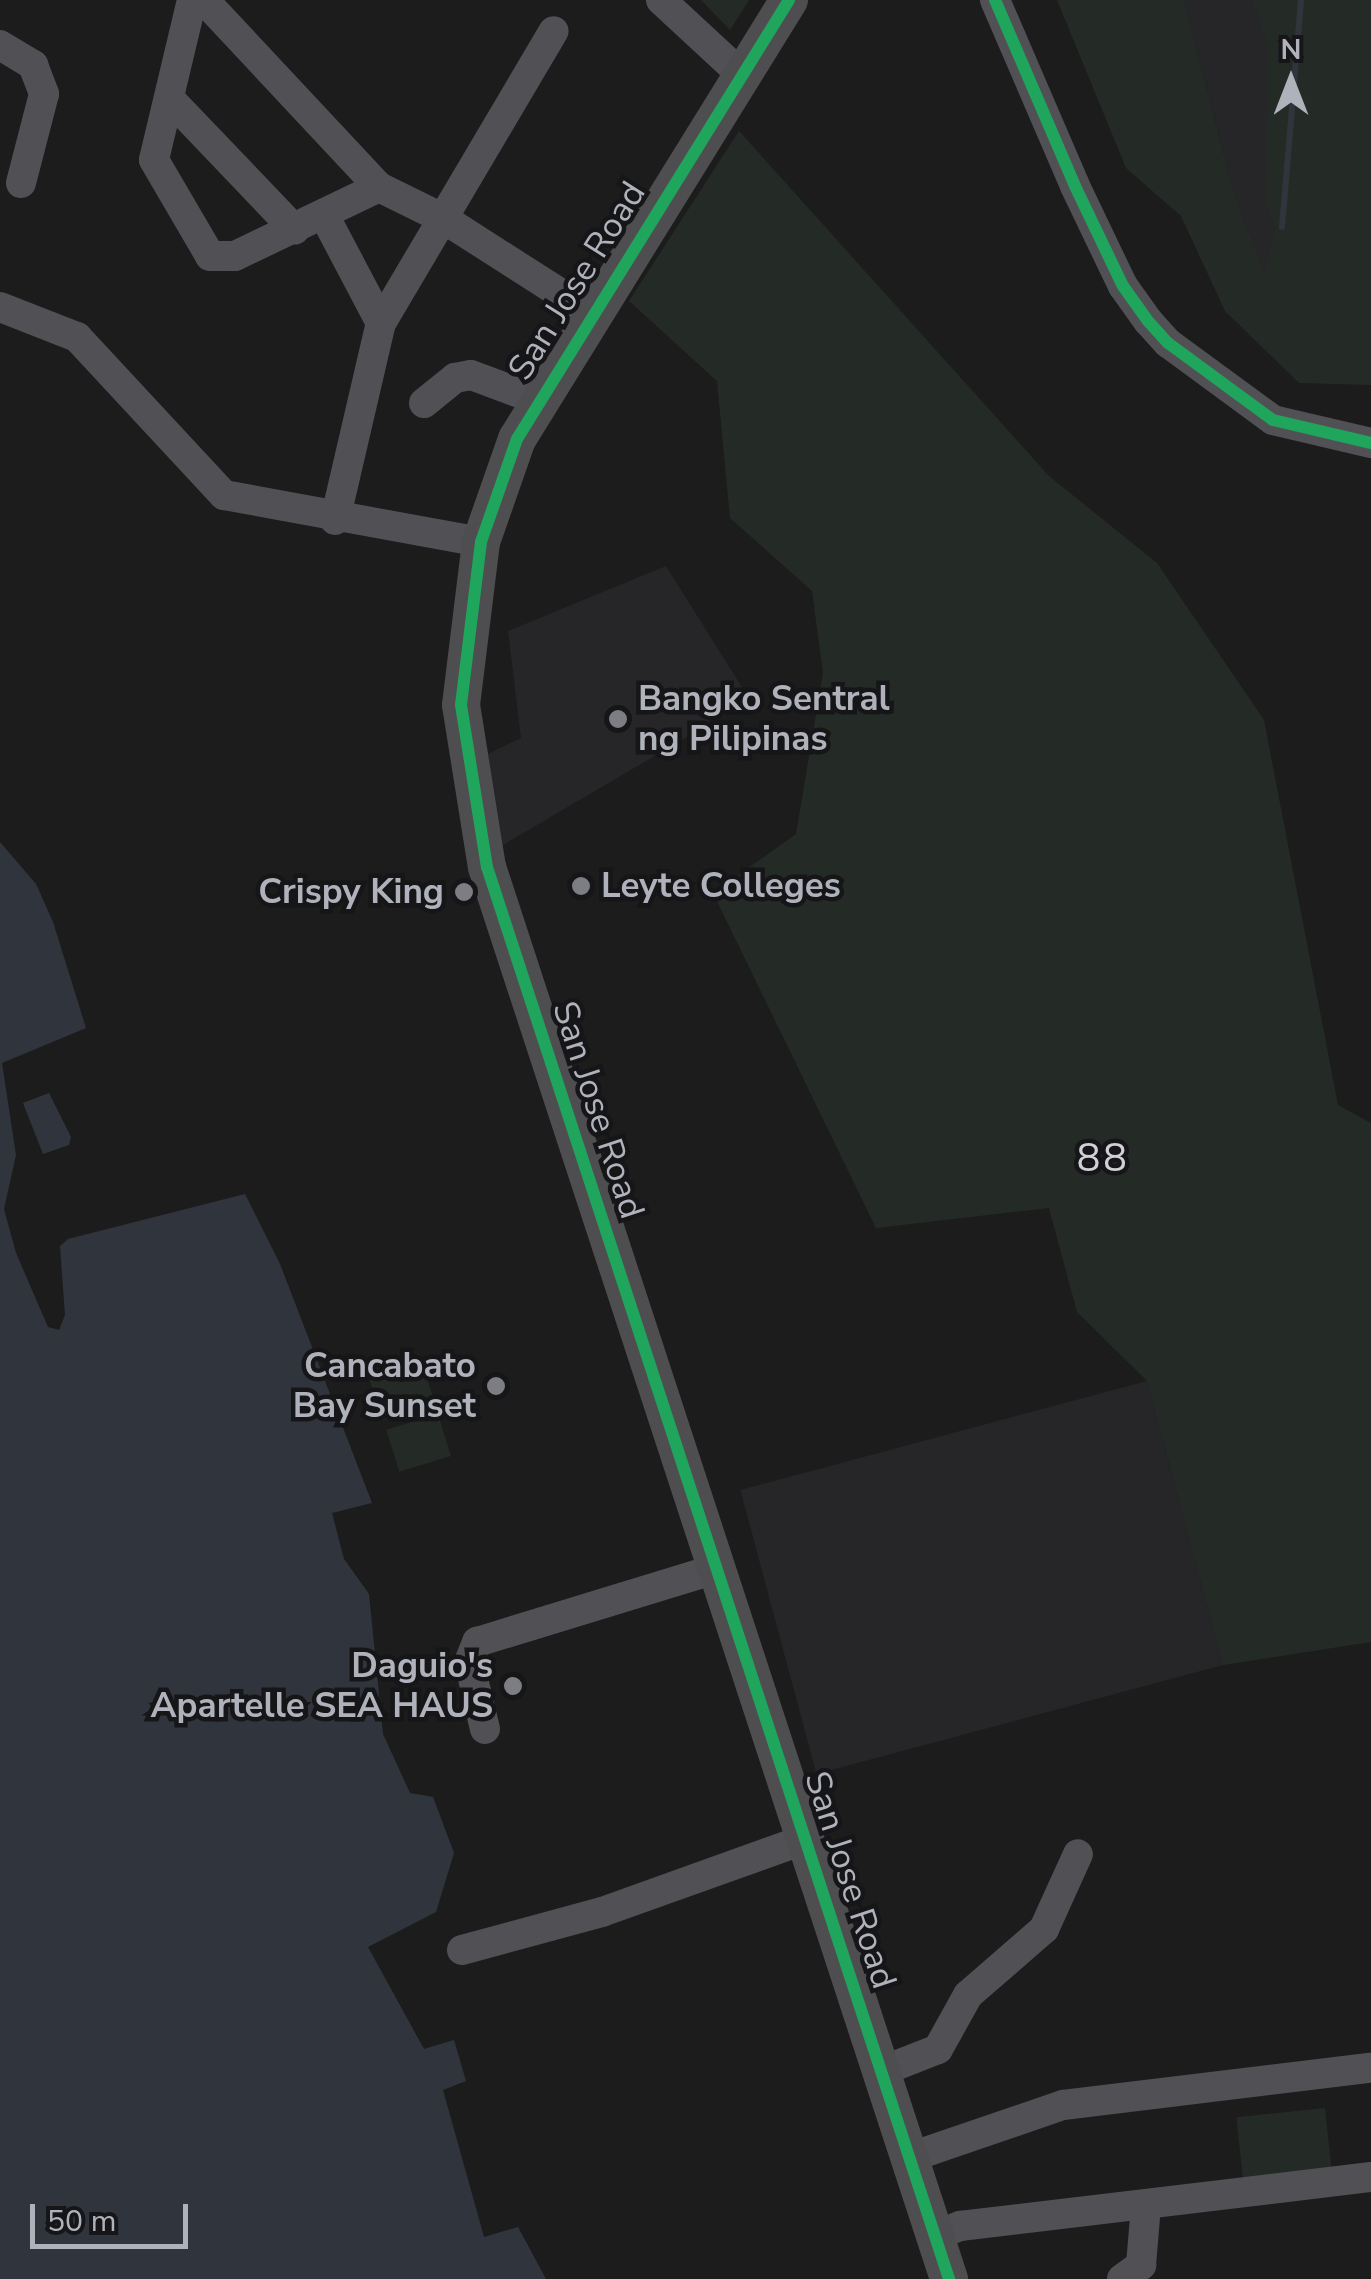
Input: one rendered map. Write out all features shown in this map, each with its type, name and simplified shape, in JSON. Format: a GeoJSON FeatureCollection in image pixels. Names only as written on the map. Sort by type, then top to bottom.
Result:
{"type":"FeatureCollection","features":[{"type":"Feature","properties":{"kind":"main road","name":"San Jose Road"},"geometry":{"type":"LineString","coordinates":[[789,0],[538,400],[480,542],[462,688],[475,823],[802,1840],[949,2279]]}},
{"type":"Feature","properties":{"kind":"street"},"geometry":{"type":"LineString","coordinates":[[192,0],[154,160],[210,256],[235,256],[378,187]]}},
{"type":"Feature","properties":{"kind":"street"},"geometry":{"type":"LineString","coordinates":[[204,0],[378,187],[444,219],[591,313]]}},
{"type":"Feature","properties":{"kind":"street"},"geometry":{"type":"LineString","coordinates":[[662,0],[742,75]]}},
{"type":"Feature","properties":{"kind":"street"},"geometry":{"type":"LineString","coordinates":[[996,0],[1075,186],[1123,286],[1148,321],[1168,344],[1272,420],[1371,443]]}},
{"type":"Feature","properties":{"kind":"street"},"geometry":{"type":"LineString","coordinates":[[335,520],[381,323],[554,31]]}},
{"type":"Feature","properties":{"kind":"street"},"geometry":{"type":"LineString","coordinates":[[0,46],[33,65],[44,94],[21,183]]}},
{"type":"Feature","properties":{"kind":"street"},"geometry":{"type":"LineString","coordinates":[[169,98],[295,230]]}},
{"type":"Feature","properties":{"kind":"street"},"geometry":{"type":"LineString","coordinates":[[324,215],[381,323]]}},
{"type":"Feature","properties":{"kind":"street"},"geometry":{"type":"LineString","coordinates":[[0,307],[77,337],[224,495],[335,520],[480,542]]}},
{"type":"Feature","properties":{"kind":"street"},"geometry":{"type":"LineString","coordinates":[[424,403],[454,378],[471,374],[538,400]]}},
{"type":"Feature","properties":{"kind":"street"},"geometry":{"type":"LineString","coordinates":[[485,1729],[469,1662],[477,1642],[716,1569]]}},
{"type":"Feature","properties":{"kind":"street"},"geometry":{"type":"LineString","coordinates":[[462,1950],[602,1912],[802,1840]]}},
{"type":"Feature","properties":{"kind":"street"},"geometry":{"type":"LineString","coordinates":[[882,2072],[938,2049],[968,1995],[1044,1929],[1078,1854]]}},
{"type":"Feature","properties":{"kind":"street"},"geometry":{"type":"LineString","coordinates":[[908,2158],[1064,2105],[1371,2068]]}},
{"type":"Feature","properties":{"kind":"street"},"geometry":{"type":"LineString","coordinates":[[935,2236],[960,2226],[1371,2178]]}},
{"type":"Feature","properties":{"kind":"street"},"geometry":{"type":"LineString","coordinates":[[1122,2279],[1140,2265],[1146,2206]]}},
{"type":"Feature","properties":{"kind":"shaded area"},"geometry":{"type":"Polygon","coordinates":[[[701,0],[749,0],[730,30],[701,0]]]}},
{"type":"Feature","properties":{"kind":"shaded area"},"geometry":{"type":"Polygon","coordinates":[[[1057,0],[1184,0],[1234,194],[1264,273],[1276,227],[1266,203],[1268,44],[1253,0],[1371,0],[1371,385],[1299,383],[1225,311],[1181,216],[1126,168],[1057,0]]]}},
{"type":"Feature","properties":{"kind":"shaded area"},"geometry":{"type":"Polygon","coordinates":[[[1184,0],[1371,0],[1264,275],[1234,194],[1184,0]]]}},
{"type":"Feature","properties":{"kind":"shaded area"},"geometry":{"type":"Polygon","coordinates":[[[739,131],[1049,476],[1157,563],[1264,720],[1338,1105],[1371,1123],[1371,1642],[1223,1665],[1147,1381],[1077,1312],[1049,1208],[876,1228],[713,893],[796,834],[823,673],[812,591],[730,518],[717,381],[629,301],[739,131]]]}},
{"type":"Feature","properties":{"kind":"shaded area","name":"Bangko Sentral ng Pilipinas"},"geometry":{"type":"Polygon","coordinates":[[[666,566],[750,700],[503,845],[488,754],[521,738],[508,631],[666,566]]]}},
{"type":"Feature","properties":{"kind":"shaded area"},"geometry":{"type":"Polygon","coordinates":[[[0,842],[36,884],[53,922],[86,1028],[2,1063],[16,1155],[4,1209],[16,1253],[48,1327],[59,1330],[65,1315],[60,1246],[68,1239],[245,1194],[280,1264],[372,1503],[332,1513],[344,1559],[369,1594],[383,1734],[410,1793],[433,1797],[454,1853],[436,1912],[368,1947],[424,2049],[454,2040],[466,2081],[443,2090],[484,2237],[518,2227],[546,2279],[0,2279],[0,842]]]}},
{"type":"Feature","properties":{"kind":"shaded area"},"geometry":{"type":"Polygon","coordinates":[[[49,1093],[71,1137],[69,1145],[43,1154],[23,1103],[49,1093]]]}},
{"type":"Feature","properties":{"kind":"shaded area"},"geometry":{"type":"Polygon","coordinates":[[[419,1354],[435,1403],[383,1420],[367,1371],[419,1354]]]}},
{"type":"Feature","properties":{"kind":"shaded area"},"geometry":{"type":"Polygon","coordinates":[[[1147,1381],[1223,1665],[816,1774],[740,1490],[1147,1381]]]}},
{"type":"Feature","properties":{"kind":"shaded area"},"geometry":{"type":"Polygon","coordinates":[[[438,1414],[451,1456],[399,1472],[386,1430],[438,1414]]]}},
{"type":"Feature","properties":{"kind":"shaded area"},"geometry":{"type":"Polygon","coordinates":[[[1325,2108],[1332,2171],[1243,2180],[1236,2117],[1325,2108]]]}},
{"type":"Feature","properties":{"kind":"waterway"},"geometry":{"type":"LineString","coordinates":[[1282,227],[1301,0]]}},
{"type":"Feature","properties":{"kind":"cycle path"},"geometry":{"type":"LineString","coordinates":[[789,0],[517,439],[481,542],[461,705],[487,867],[949,2279]]}},
{"type":"Feature","properties":{"kind":"cycle path"},"geometry":{"type":"LineString","coordinates":[[995,0],[1075,186],[1123,286],[1148,321],[1168,343],[1273,420],[1371,443]]}},
{"type":"Feature","properties":{"kind":"place","name":"Bangko Sentral ng Pilipinas"},"geometry":{"type":"Point","coordinates":[618,719]}},
{"type":"Feature","properties":{"kind":"place","name":"Leyte Colleges"},"geometry":{"type":"Point","coordinates":[581,886]}},
{"type":"Feature","properties":{"kind":"place","name":"Crispy King"},"geometry":{"type":"Point","coordinates":[464,892]}},
{"type":"Feature","properties":{"kind":"place","name":"Cancabato Bay Sunset"},"geometry":{"type":"Point","coordinates":[496,1386]}},
{"type":"Feature","properties":{"kind":"place","name":"Daguio's Apartelle SEA HAUS"},"geometry":{"type":"Point","coordinates":[513,1686]}},
{"type":"Feature","properties":{"kind":"district","name":"88"},"geometry":{"type":"Point","coordinates":[1103,1158]}}]}
